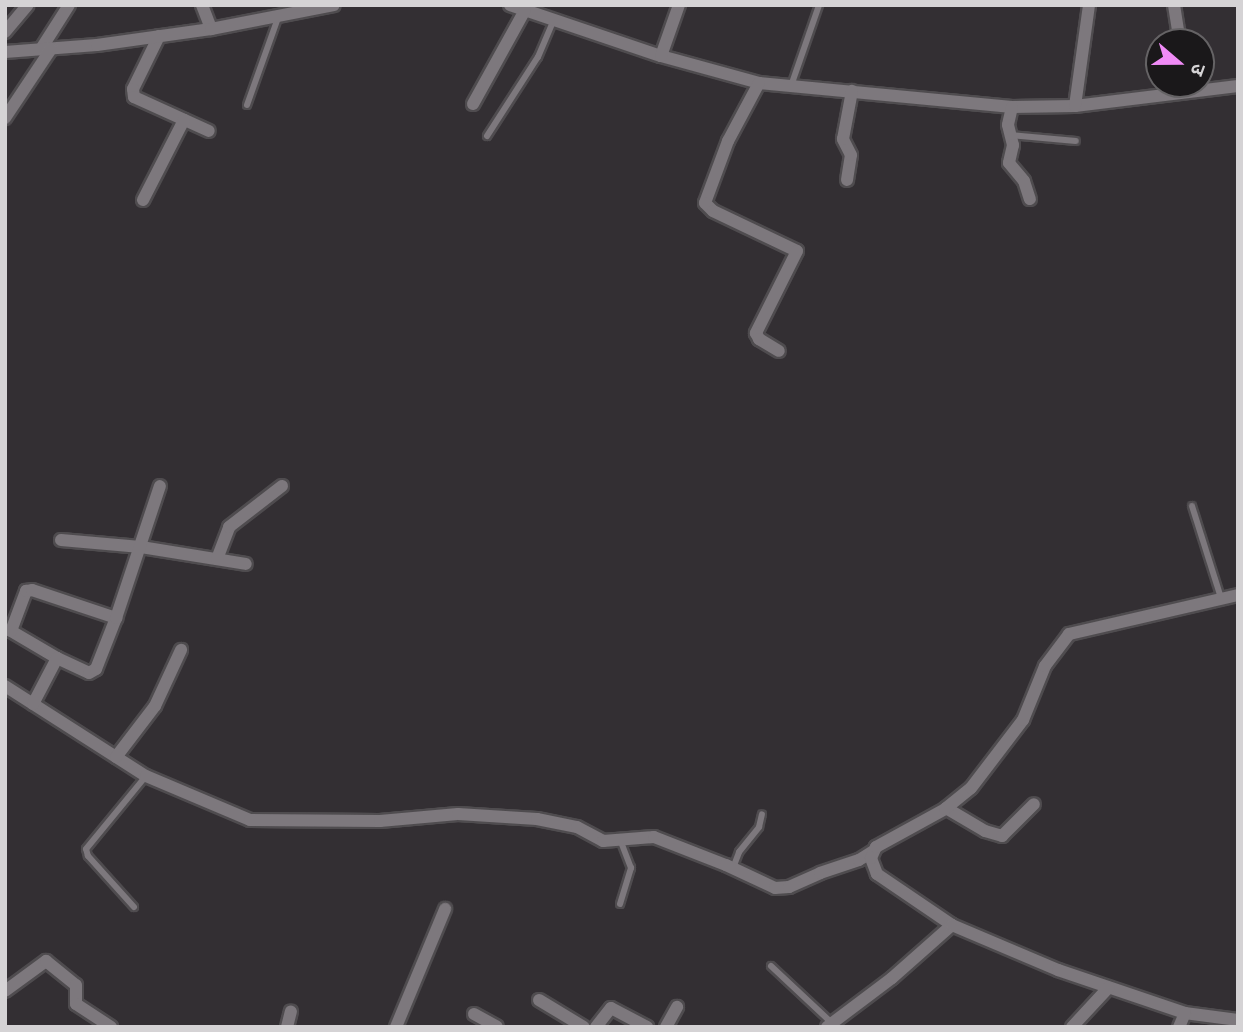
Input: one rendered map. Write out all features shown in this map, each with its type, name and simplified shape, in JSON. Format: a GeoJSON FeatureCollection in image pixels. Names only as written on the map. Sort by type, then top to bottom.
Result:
{"type":"FeatureCollection","features":[{"type":"Feature","properties":{"kind":"street"},"geometry":{"type":"LineString","coordinates":[[5,32],[28,5]]}},
{"type":"Feature","properties":{"kind":"street"},"geometry":{"type":"LineString","coordinates":[[5,118],[69,5]]}},
{"type":"Feature","properties":{"kind":"street"},"geometry":{"type":"LineString","coordinates":[[202,5],[211,29]]}},
{"type":"Feature","properties":{"kind":"street"},"geometry":{"type":"LineString","coordinates":[[510,5],[661,56],[759,83],[1012,107],[1075,106],[1145,95]]}},
{"type":"Feature","properties":{"kind":"street"},"geometry":{"type":"LineString","coordinates":[[661,56],[679,5]]}},
{"type":"Feature","properties":{"kind":"street"},"geometry":{"type":"LineString","coordinates":[[1075,106],[1089,5]]}},
{"type":"Feature","properties":{"kind":"street"},"geometry":{"type":"LineString","coordinates":[[1174,5],[1178,28]]}},
{"type":"Feature","properties":{"kind":"street"},"geometry":{"type":"LineString","coordinates":[[5,52],[211,29],[329,6]]}},
{"type":"Feature","properties":{"kind":"street"},"geometry":{"type":"LineString","coordinates":[[473,104],[525,10]]}},
{"type":"Feature","properties":{"kind":"street"},"geometry":{"type":"LineString","coordinates":[[159,36],[132,93],[136,99],[209,131]]}},
{"type":"Feature","properties":{"kind":"street"},"geometry":{"type":"LineString","coordinates":[[759,83],[728,141],[705,203],[713,211],[797,251],[756,335],[779,351]]}},
{"type":"Feature","properties":{"kind":"street"},"geometry":{"type":"LineString","coordinates":[[1215,87],[1238,86]]}},
{"type":"Feature","properties":{"kind":"street"},"geometry":{"type":"LineString","coordinates":[[847,180],[852,155],[843,139],[852,91]]}},
{"type":"Feature","properties":{"kind":"street"},"geometry":{"type":"LineString","coordinates":[[1012,107],[1008,125],[1013,145],[1010,166],[1024,181],[1030,199]]}},
{"type":"Feature","properties":{"kind":"street"},"geometry":{"type":"LineString","coordinates":[[143,200],[184,120]]}},
{"type":"Feature","properties":{"kind":"street"},"geometry":{"type":"LineString","coordinates":[[116,618],[33,590],[26,591],[11,631],[57,658],[94,672],[116,618],[160,486]]}},
{"type":"Feature","properties":{"kind":"street"},"geometry":{"type":"LineString","coordinates":[[217,559],[229,527],[282,486]]}},
{"type":"Feature","properties":{"kind":"street"},"geometry":{"type":"LineString","coordinates":[[61,540],[141,547],[246,564]]}},
{"type":"Feature","properties":{"kind":"street"},"geometry":{"type":"LineString","coordinates":[[5,686],[146,776],[250,820],[380,821],[458,814],[550,821],[577,827],[603,841],[654,837],[768,886],[781,889],[859,860],[884,842],[946,808],[971,788],[1023,720],[1045,666],[1069,634],[1238,595]]}},
{"type":"Feature","properties":{"kind":"street"},"geometry":{"type":"LineString","coordinates":[[116,757],[155,706],[181,650]]}},
{"type":"Feature","properties":{"kind":"street"},"geometry":{"type":"LineString","coordinates":[[33,704],[57,658]]}},
{"type":"Feature","properties":{"kind":"street"},"geometry":{"type":"LineString","coordinates":[[946,808],[985,831],[1002,836],[1034,804]]}},
{"type":"Feature","properties":{"kind":"street"},"geometry":{"type":"LineString","coordinates":[[872,852],[871,864],[877,874],[952,925],[1022,957],[1185,1013],[1238,1020]]}},
{"type":"Feature","properties":{"kind":"street"},"geometry":{"type":"LineString","coordinates":[[396,1027],[445,909]]}},
{"type":"Feature","properties":{"kind":"street"},"geometry":{"type":"LineString","coordinates":[[830,1025],[892,978],[952,925]]}},
{"type":"Feature","properties":{"kind":"street"},"geometry":{"type":"LineString","coordinates":[[5,990],[46,961],[76,985],[76,1004],[111,1027]]}},
{"type":"Feature","properties":{"kind":"street"},"geometry":{"type":"LineString","coordinates":[[1072,1027],[1109,987]]}},
{"type":"Feature","properties":{"kind":"street"},"geometry":{"type":"LineString","coordinates":[[539,1000],[584,1027]]}},
{"type":"Feature","properties":{"kind":"street"},"geometry":{"type":"LineString","coordinates":[[666,1027],[677,1007]]}},
{"type":"Feature","properties":{"kind":"street"},"geometry":{"type":"LineString","coordinates":[[596,1027],[606,1010],[611,1008],[647,1027]]}},
{"type":"Feature","properties":{"kind":"street"},"geometry":{"type":"LineString","coordinates":[[287,1027],[291,1011]]}},
{"type":"Feature","properties":{"kind":"street"},"geometry":{"type":"LineString","coordinates":[[1179,1027],[1185,1013]]}},
{"type":"Feature","properties":{"kind":"street"},"geometry":{"type":"LineString","coordinates":[[474,1014],[497,1027]]}},
{"type":"Feature","properties":{"kind":"lane"},"geometry":{"type":"LineString","coordinates":[[791,86],[819,5]]}},
{"type":"Feature","properties":{"kind":"lane"},"geometry":{"type":"LineString","coordinates":[[247,105],[278,18]]}},
{"type":"Feature","properties":{"kind":"lane"},"geometry":{"type":"LineString","coordinates":[[487,135],[538,57],[553,21]]}},
{"type":"Feature","properties":{"kind":"lane"},"geometry":{"type":"LineString","coordinates":[[1010,135],[1076,141]]}},
{"type":"Feature","properties":{"kind":"lane"},"geometry":{"type":"LineString","coordinates":[[1192,506],[1221,598]]}},
{"type":"Feature","properties":{"kind":"lane"},"geometry":{"type":"LineString","coordinates":[[134,907],[88,856],[86,849],[146,776]]}},
{"type":"Feature","properties":{"kind":"lane"},"geometry":{"type":"LineString","coordinates":[[733,869],[739,852],[759,827],[762,814]]}},
{"type":"Feature","properties":{"kind":"lane"},"geometry":{"type":"LineString","coordinates":[[620,840],[631,868],[620,904]]}},
{"type":"Feature","properties":{"kind":"lane"},"geometry":{"type":"LineString","coordinates":[[771,965],[830,1025]]}}]}
